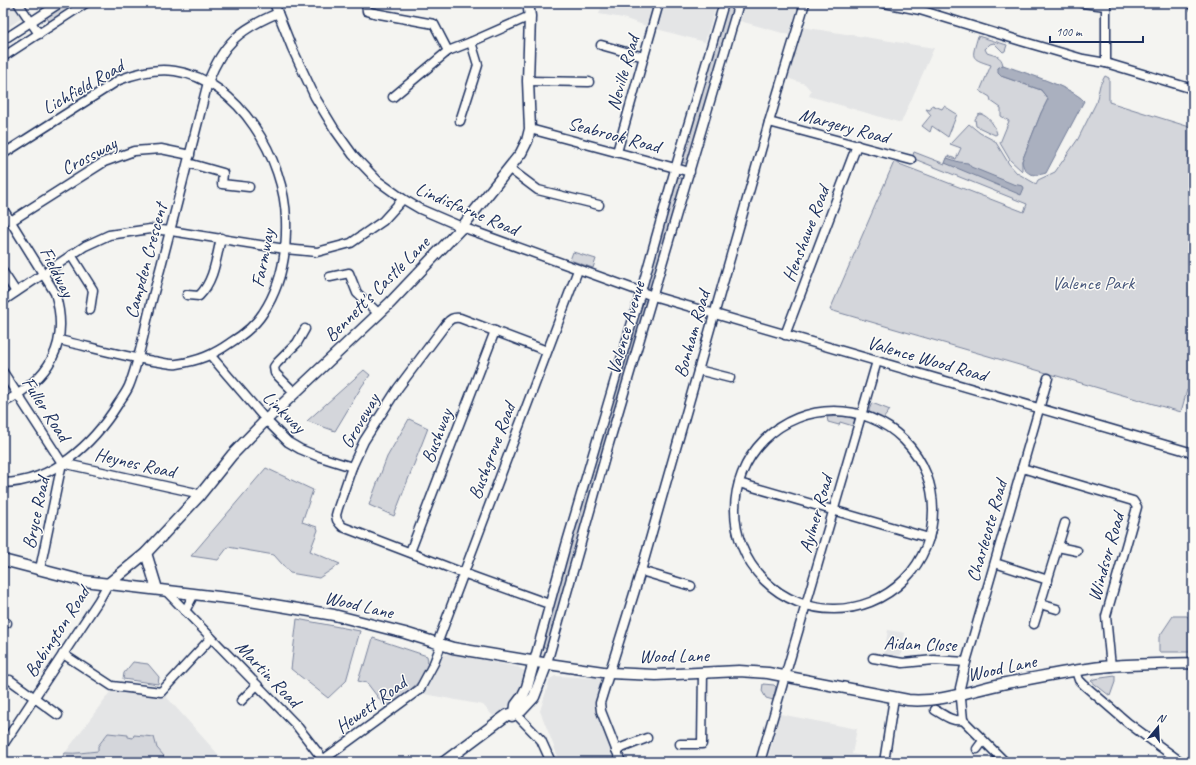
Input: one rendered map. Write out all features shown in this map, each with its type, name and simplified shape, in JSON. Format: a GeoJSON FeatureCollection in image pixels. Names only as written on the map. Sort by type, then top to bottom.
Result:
{"type":"FeatureCollection","features":[{"type":"Feature","properties":{"kind":"main road","name":"Bennett's Castle Lane"},"geometry":{"type":"LineString","coordinates":[[108,584],[146,553],[200,495],[232,455],[266,420],[379,314],[462,227],[510,169],[521,153],[530,129],[528,81],[530,16],[528,3]]}},
{"type":"Feature","properties":{"kind":"main road"},"geometry":{"type":"LineString","coordinates":[[146,553],[162,590]]}},
{"type":"Feature","properties":{"kind":"main road","name":"Wood Lane"},"geometry":{"type":"LineString","coordinates":[[3,560],[84,581],[244,600],[334,615],[405,633],[439,644],[534,662],[610,673],[656,675],[740,671],[768,674],[894,698],[922,701],[943,699],[1006,684],[1111,666],[1193,663]]}},
{"type":"Feature","properties":{"kind":"main road"},"geometry":{"type":"LineString","coordinates":[[452,762],[515,713],[516,705],[527,687],[534,662]]}},
{"type":"Feature","properties":{"kind":"main road"},"geometry":{"type":"LineString","coordinates":[[444,762],[507,715],[521,711],[534,696],[547,663]]}},
{"type":"Feature","properties":{"kind":"street"},"geometry":{"type":"LineString","coordinates":[[18,3],[39,34]]}},
{"type":"Feature","properties":{"kind":"street"},"geometry":{"type":"LineString","coordinates":[[3,40],[60,3]]}},
{"type":"Feature","properties":{"kind":"street"},"geometry":{"type":"LineString","coordinates":[[3,57],[86,3]]}},
{"type":"Feature","properties":{"kind":"street","name":"Lindisfarne Road"},"geometry":{"type":"LineString","coordinates":[[274,3],[292,48],[312,90],[334,130],[353,155],[378,181],[403,200],[462,227],[653,296]]}},
{"type":"Feature","properties":{"kind":"street"},"geometry":{"type":"LineString","coordinates":[[366,3],[367,11],[434,24],[448,51]]}},
{"type":"Feature","properties":{"kind":"street","name":"Neville Road"},"geometry":{"type":"LineString","coordinates":[[617,152],[659,3]]}},
{"type":"Feature","properties":{"kind":"street","name":"Valence Avenue"},"geometry":{"type":"LineString","coordinates":[[534,662],[549,604],[724,3]]}},
{"type":"Feature","properties":{"kind":"street","name":"Valence Avenue"},"geometry":{"type":"LineString","coordinates":[[547,663],[739,3]]}},
{"type":"Feature","properties":{"kind":"street","name":"Bonham Road"},"geometry":{"type":"LineString","coordinates":[[621,762],[601,711],[600,703],[641,571],[769,122],[805,3]]}},
{"type":"Feature","properties":{"kind":"street"},"geometry":{"type":"LineString","coordinates":[[884,3],[922,7],[1028,43],[1083,59],[1106,63],[1193,89]]}},
{"type":"Feature","properties":{"kind":"street"},"geometry":{"type":"LineString","coordinates":[[1082,3],[1106,4],[1106,63]]}},
{"type":"Feature","properties":{"kind":"street","name":"Campden Crescent"},"geometry":{"type":"LineString","coordinates":[[3,483],[25,480],[40,475],[73,456],[89,443],[109,418],[129,387],[171,231],[208,82],[222,52],[229,44],[249,26],[278,12]]}},
{"type":"Feature","properties":{"kind":"street"},"geometry":{"type":"LineString","coordinates":[[393,97],[448,51],[530,16]]}},
{"type":"Feature","properties":{"kind":"street"},"geometry":{"type":"LineString","coordinates":[[460,121],[478,65],[471,42]]}},
{"type":"Feature","properties":{"kind":"street"},"geometry":{"type":"LineString","coordinates":[[601,45],[644,57]]}},
{"type":"Feature","properties":{"kind":"street","name":"Lichfield Road"},"geometry":{"type":"LineString","coordinates":[[3,154],[114,83],[135,74],[161,70],[175,71],[191,75],[208,82]]}},
{"type":"Feature","properties":{"kind":"street"},"geometry":{"type":"LineString","coordinates":[[528,81],[589,82]]}},
{"type":"Feature","properties":{"kind":"street","name":"Farmway"},"geometry":{"type":"LineString","coordinates":[[59,340],[137,358],[176,364],[211,356],[241,336],[253,326],[263,314],[278,285],[285,249],[286,220],[283,193],[269,154],[250,120],[240,107],[221,90],[208,82]]}},
{"type":"Feature","properties":{"kind":"street","name":"Margery Road"},"geometry":{"type":"LineString","coordinates":[[769,122],[911,160]]}},
{"type":"Feature","properties":{"kind":"street","name":"Seabrook Road"},"geometry":{"type":"LineString","coordinates":[[530,129],[690,172]]}},
{"type":"Feature","properties":{"kind":"street","name":"Henshawe Road"},"geometry":{"type":"LineString","coordinates":[[785,334],[857,145]]}},
{"type":"Feature","properties":{"kind":"street","name":"Crossway"},"geometry":{"type":"LineString","coordinates":[[11,221],[104,162],[134,150],[161,149],[223,173],[222,184],[249,187]]}},
{"type":"Feature","properties":{"kind":"street"},"geometry":{"type":"LineString","coordinates":[[510,169],[538,190],[599,205]]}},
{"type":"Feature","properties":{"kind":"street"},"geometry":{"type":"LineString","coordinates":[[3,301],[85,246],[109,235],[150,229],[221,238],[285,249],[317,252],[351,243],[383,222],[403,200]]}},
{"type":"Feature","properties":{"kind":"street","name":"Fieldway"},"geometry":{"type":"LineString","coordinates":[[3,209],[55,293],[60,320],[59,340],[54,356],[42,374],[18,395],[3,403]]}},
{"type":"Feature","properties":{"kind":"street"},"geometry":{"type":"LineString","coordinates":[[187,295],[198,296],[204,291],[212,276],[221,238]]}},
{"type":"Feature","properties":{"kind":"street"},"geometry":{"type":"LineString","coordinates":[[71,255],[93,290],[90,310]]}},
{"type":"Feature","properties":{"kind":"street","name":"Bushgrove Road"},"geometry":{"type":"LineString","coordinates":[[439,644],[463,573],[578,270]]}},
{"type":"Feature","properties":{"kind":"street"},"geometry":{"type":"LineString","coordinates":[[3,272],[16,292]]}},
{"type":"Feature","properties":{"kind":"street"},"geometry":{"type":"LineString","coordinates":[[330,277],[349,273],[357,293],[379,314]]}},
{"type":"Feature","properties":{"kind":"street","name":"Valence Wood Road"},"geometry":{"type":"LineString","coordinates":[[653,296],[1193,453]]}},
{"type":"Feature","properties":{"kind":"street","name":"Groveway"},"geometry":{"type":"LineString","coordinates":[[547,351],[460,318],[455,317],[450,319],[398,388],[364,441],[352,467],[336,515],[340,524],[344,527],[463,573],[549,604]]}},
{"type":"Feature","properties":{"kind":"street"},"geometry":{"type":"LineString","coordinates":[[295,393],[275,373],[274,367],[297,343],[305,329]]}},
{"type":"Feature","properties":{"kind":"street","name":"Bushway"},"geometry":{"type":"LineString","coordinates":[[410,552],[495,332]]}},
{"type":"Feature","properties":{"kind":"street","name":"Linkway"},"geometry":{"type":"LineString","coordinates":[[211,356],[266,420],[288,442],[300,449],[352,467]]}},
{"type":"Feature","properties":{"kind":"street","name":"Aylmer Road"},"geometry":{"type":"LineString","coordinates":[[760,762],[877,361]]}},
{"type":"Feature","properties":{"kind":"street"},"geometry":{"type":"LineString","coordinates":[[698,370],[730,378]]}},
{"type":"Feature","properties":{"kind":"street","name":"Fuller Road"},"geometry":{"type":"LineString","coordinates":[[3,372],[62,463]]}},
{"type":"Feature","properties":{"kind":"street","name":"Charlecote Road"},"geometry":{"type":"LineString","coordinates":[[962,720],[961,684],[966,662],[1048,378]]}},
{"type":"Feature","properties":{"kind":"street"},"geometry":{"type":"LineString","coordinates":[[826,411],[850,412],[862,415],[884,424],[894,431],[911,448],[921,463],[928,479],[933,502],[933,514],[929,538],[925,550],[911,572],[898,586],[882,597],[845,609],[819,608],[807,605],[795,601],[774,589],[765,582],[750,563],[740,542],[736,524],[735,506],[739,483],[748,461],[758,446],[771,434],[791,421],[826,411]]}},
{"type":"Feature","properties":{"kind":"street","name":"Heynes Road"},"geometry":{"type":"LineString","coordinates":[[62,463],[200,495]]}},
{"type":"Feature","properties":{"kind":"street","name":"Bryce Road"},"geometry":{"type":"LineString","coordinates":[[40,569],[62,463]]}},
{"type":"Feature","properties":{"kind":"street","name":"Windsor Road"},"geometry":{"type":"LineString","coordinates":[[1022,468],[1133,501],[1137,507],[1106,616],[1111,666]]}},
{"type":"Feature","properties":{"kind":"street"},"geometry":{"type":"LineString","coordinates":[[739,483],[929,538]]}},
{"type":"Feature","properties":{"kind":"street"},"geometry":{"type":"LineString","coordinates":[[1034,624],[1065,523]]}},
{"type":"Feature","properties":{"kind":"street"},"geometry":{"type":"LineString","coordinates":[[1058,547],[1076,551]]}},
{"type":"Feature","properties":{"kind":"street"},"geometry":{"type":"LineString","coordinates":[[995,562],[1048,580]]}},
{"type":"Feature","properties":{"kind":"street"},"geometry":{"type":"LineString","coordinates":[[641,571],[691,586]]}},
{"type":"Feature","properties":{"kind":"street","name":"Babington Road"},"geometry":{"type":"LineString","coordinates":[[3,745],[99,600],[108,584]]}},
{"type":"Feature","properties":{"kind":"street","name":"Martin Road"},"geometry":{"type":"LineString","coordinates":[[162,590],[186,611],[297,726],[323,761]]}},
{"type":"Feature","properties":{"kind":"street"},"geometry":{"type":"LineString","coordinates":[[186,611],[194,594]]}},
{"type":"Feature","properties":{"kind":"street"},"geometry":{"type":"LineString","coordinates":[[1040,604],[1057,609]]}},
{"type":"Feature","properties":{"kind":"street"},"geometry":{"type":"LineString","coordinates":[[63,654],[112,686],[161,692],[211,638]]}},
{"type":"Feature","properties":{"kind":"street","name":"Hewett Road"},"geometry":{"type":"LineString","coordinates":[[323,761],[420,689],[434,663],[439,644]]}},
{"type":"Feature","properties":{"kind":"street","name":"Aidan Close"},"geometry":{"type":"LineString","coordinates":[[873,658],[903,663],[934,660],[966,662]]}},
{"type":"Feature","properties":{"kind":"street"},"geometry":{"type":"LineString","coordinates":[[680,744],[702,744],[703,672]]}},
{"type":"Feature","properties":{"kind":"street"},"geometry":{"type":"LineString","coordinates":[[1076,672],[1079,680],[1084,685],[1128,723],[1181,762]]}},
{"type":"Feature","properties":{"kind":"street","name":"Babington Road"},"geometry":{"type":"LineString","coordinates":[[10,680],[58,715]]}},
{"type":"Feature","properties":{"kind":"street"},"geometry":{"type":"LineString","coordinates":[[241,702],[257,685]]}},
{"type":"Feature","properties":{"kind":"street"},"geometry":{"type":"LineString","coordinates":[[884,762],[894,698]]}},
{"type":"Feature","properties":{"kind":"street"},"geometry":{"type":"LineString","coordinates":[[935,710],[952,720],[962,720],[1000,756],[1004,762]]}},
{"type":"Feature","properties":{"kind":"street"},"geometry":{"type":"LineString","coordinates":[[515,713],[541,740],[551,762]]}},
{"type":"Feature","properties":{"kind":"street"},"geometry":{"type":"LineString","coordinates":[[616,750],[647,738]]}},
{"type":"Feature","properties":{"kind":"street"},"geometry":{"type":"LineString","coordinates":[[977,750],[983,741]]}},
{"type":"Feature","properties":{"kind":"shaded area"},"geometry":{"type":"Polygon","coordinates":[[[3,3],[14,3],[23,17],[3,31],[3,3]]]}},
{"type":"Feature","properties":{"kind":"shaded area"},"geometry":{"type":"Polygon","coordinates":[[[603,3],[717,3],[705,42],[649,27],[623,18],[599,14],[603,3]]]}},
{"type":"Feature","properties":{"kind":"shaded area"},"geometry":{"type":"Polygon","coordinates":[[[746,3],[799,3],[789,35],[740,21],[746,3]]]}},
{"type":"Feature","properties":{"kind":"shaded area"},"geometry":{"type":"Polygon","coordinates":[[[802,27],[934,48],[901,123],[809,96],[811,91],[805,84],[787,78],[802,27]]]}},
{"type":"Feature","properties":{"kind":"shaded area"},"geometry":{"type":"Polygon","coordinates":[[[888,630],[905,633],[901,655],[897,655],[896,659],[885,657],[884,653],[888,630]]]}},
{"type":"Feature","properties":{"kind":"shaded area"},"geometry":{"type":"Polygon","coordinates":[[[448,653],[518,667],[524,671],[517,699],[500,713],[493,716],[483,705],[424,694],[436,671],[441,657],[448,653]]]}},
{"type":"Feature","properties":{"kind":"shaded area"},"geometry":{"type":"Polygon","coordinates":[[[555,676],[599,678],[604,681],[599,701],[617,762],[560,762],[540,711],[550,679],[555,676]]]}},
{"type":"Feature","properties":{"kind":"shaded area"},"geometry":{"type":"Polygon","coordinates":[[[113,688],[162,692],[225,762],[158,762],[164,756],[157,748],[134,736],[133,738],[128,737],[128,735],[108,733],[98,746],[98,751],[85,753],[65,753],[113,688]]]}},
{"type":"Feature","properties":{"kind":"shaded area"},"geometry":{"type":"Polygon","coordinates":[[[780,714],[857,729],[852,754],[877,758],[877,762],[767,762],[780,714]]]}},
{"type":"Feature","properties":{"kind":"green space"},"geometry":{"type":"Polygon","coordinates":[[[66,3],[81,3],[50,23],[46,16],[66,3]]]}},
{"type":"Feature","properties":{"kind":"green space"},"geometry":{"type":"Polygon","coordinates":[[[727,3],[737,3],[689,164],[681,162],[727,3]]]}},
{"type":"Feature","properties":{"kind":"green space"},"geometry":{"type":"Polygon","coordinates":[[[978,36],[1007,45],[1005,51],[1003,52],[994,43],[990,44],[985,49],[987,53],[1001,59],[1003,65],[998,68],[1001,76],[1041,90],[1048,99],[1022,161],[1022,171],[1010,160],[1000,143],[1009,121],[1001,116],[1001,108],[991,101],[990,97],[980,91],[991,65],[979,61],[974,56],[974,49],[978,36]]]}},
{"type":"Feature","properties":{"kind":"green space","name":"Valence Park"},"geometry":{"type":"Polygon","coordinates":[[[1105,76],[1109,78],[1109,102],[1193,128],[1193,392],[1187,390],[1181,412],[830,310],[894,162],[1024,212],[1027,204],[912,158],[914,152],[945,164],[948,156],[956,159],[961,148],[950,144],[969,124],[980,133],[995,141],[1009,164],[1017,173],[1036,184],[1038,180],[1055,172],[1078,139],[1096,103],[1100,85],[1105,76]]]}},
{"type":"Feature","properties":{"kind":"green space"},"geometry":{"type":"Polygon","coordinates":[[[932,105],[942,109],[944,106],[957,114],[948,137],[932,126],[930,132],[922,126],[931,115],[926,109],[930,110],[932,105]]]}},
{"type":"Feature","properties":{"kind":"green space"},"geometry":{"type":"Polygon","coordinates":[[[981,114],[987,117],[991,122],[997,134],[995,135],[976,126],[975,119],[981,114]]]}},
{"type":"Feature","properties":{"kind":"green space"},"geometry":{"type":"Polygon","coordinates":[[[677,177],[685,179],[652,289],[645,287],[677,177]]]}},
{"type":"Feature","properties":{"kind":"green space"},"geometry":{"type":"Polygon","coordinates":[[[573,252],[596,259],[593,268],[570,260],[573,252]]]}},
{"type":"Feature","properties":{"kind":"green space"},"geometry":{"type":"Polygon","coordinates":[[[642,300],[649,302],[548,649],[541,645],[642,300]]]}},
{"type":"Feature","properties":{"kind":"green space"},"geometry":{"type":"Polygon","coordinates":[[[364,370],[370,375],[335,431],[307,421],[364,370]]]}},
{"type":"Feature","properties":{"kind":"green space"},"geometry":{"type":"Polygon","coordinates":[[[872,403],[890,410],[883,419],[870,413],[869,410],[872,403]]]}},
{"type":"Feature","properties":{"kind":"green space"},"geometry":{"type":"Polygon","coordinates":[[[843,416],[855,420],[853,426],[840,422],[839,425],[828,422],[827,417],[843,416]]]}},
{"type":"Feature","properties":{"kind":"green space"},"geometry":{"type":"Polygon","coordinates":[[[409,419],[428,428],[394,516],[369,505],[387,457],[409,419]]]}},
{"type":"Feature","properties":{"kind":"green space"},"geometry":{"type":"Polygon","coordinates":[[[266,468],[313,490],[302,522],[317,527],[318,530],[310,551],[340,564],[319,578],[290,573],[274,555],[228,547],[218,560],[191,556],[266,468]]]}},
{"type":"Feature","properties":{"kind":"green space"},"geometry":{"type":"Polygon","coordinates":[[[1173,616],[1187,616],[1193,624],[1193,652],[1159,652],[1159,637],[1173,616]]]}},
{"type":"Feature","properties":{"kind":"green space"},"geometry":{"type":"Polygon","coordinates":[[[297,619],[360,631],[346,681],[328,698],[291,669],[297,619]]]}},
{"type":"Feature","properties":{"kind":"green space"},"geometry":{"type":"Polygon","coordinates":[[[373,638],[427,656],[428,664],[421,679],[400,699],[386,708],[367,683],[358,681],[363,665],[365,665],[373,638]]]}},
{"type":"Feature","properties":{"kind":"green space"},"geometry":{"type":"Polygon","coordinates":[[[133,662],[148,664],[159,677],[158,684],[123,679],[124,673],[133,662]]]}},
{"type":"Feature","properties":{"kind":"green space"},"geometry":{"type":"Polygon","coordinates":[[[1115,676],[1115,682],[1110,696],[1091,681],[1094,679],[1115,676]]]}},
{"type":"Feature","properties":{"kind":"green space"},"geometry":{"type":"Polygon","coordinates":[[[763,684],[774,685],[776,687],[773,700],[766,698],[762,691],[763,684]]]}},
{"type":"Feature","properties":{"kind":"green space"},"geometry":{"type":"Polygon","coordinates":[[[108,733],[128,735],[128,737],[133,738],[134,735],[154,737],[157,748],[164,756],[158,762],[59,762],[65,753],[98,751],[98,746],[108,733]]]}},
{"type":"Feature","properties":{"kind":"water"},"geometry":{"type":"Polygon","coordinates":[[[1003,65],[1058,85],[1069,90],[1084,101],[1046,173],[1037,175],[1030,174],[1023,166],[1022,161],[1048,99],[1041,90],[1001,76],[998,73],[998,68],[1003,65]]]}},
{"type":"Feature","properties":{"kind":"water"},"geometry":{"type":"Polygon","coordinates":[[[947,158],[968,163],[971,167],[1013,184],[1023,186],[1024,188],[1021,195],[945,163],[947,158]]]}}]}
